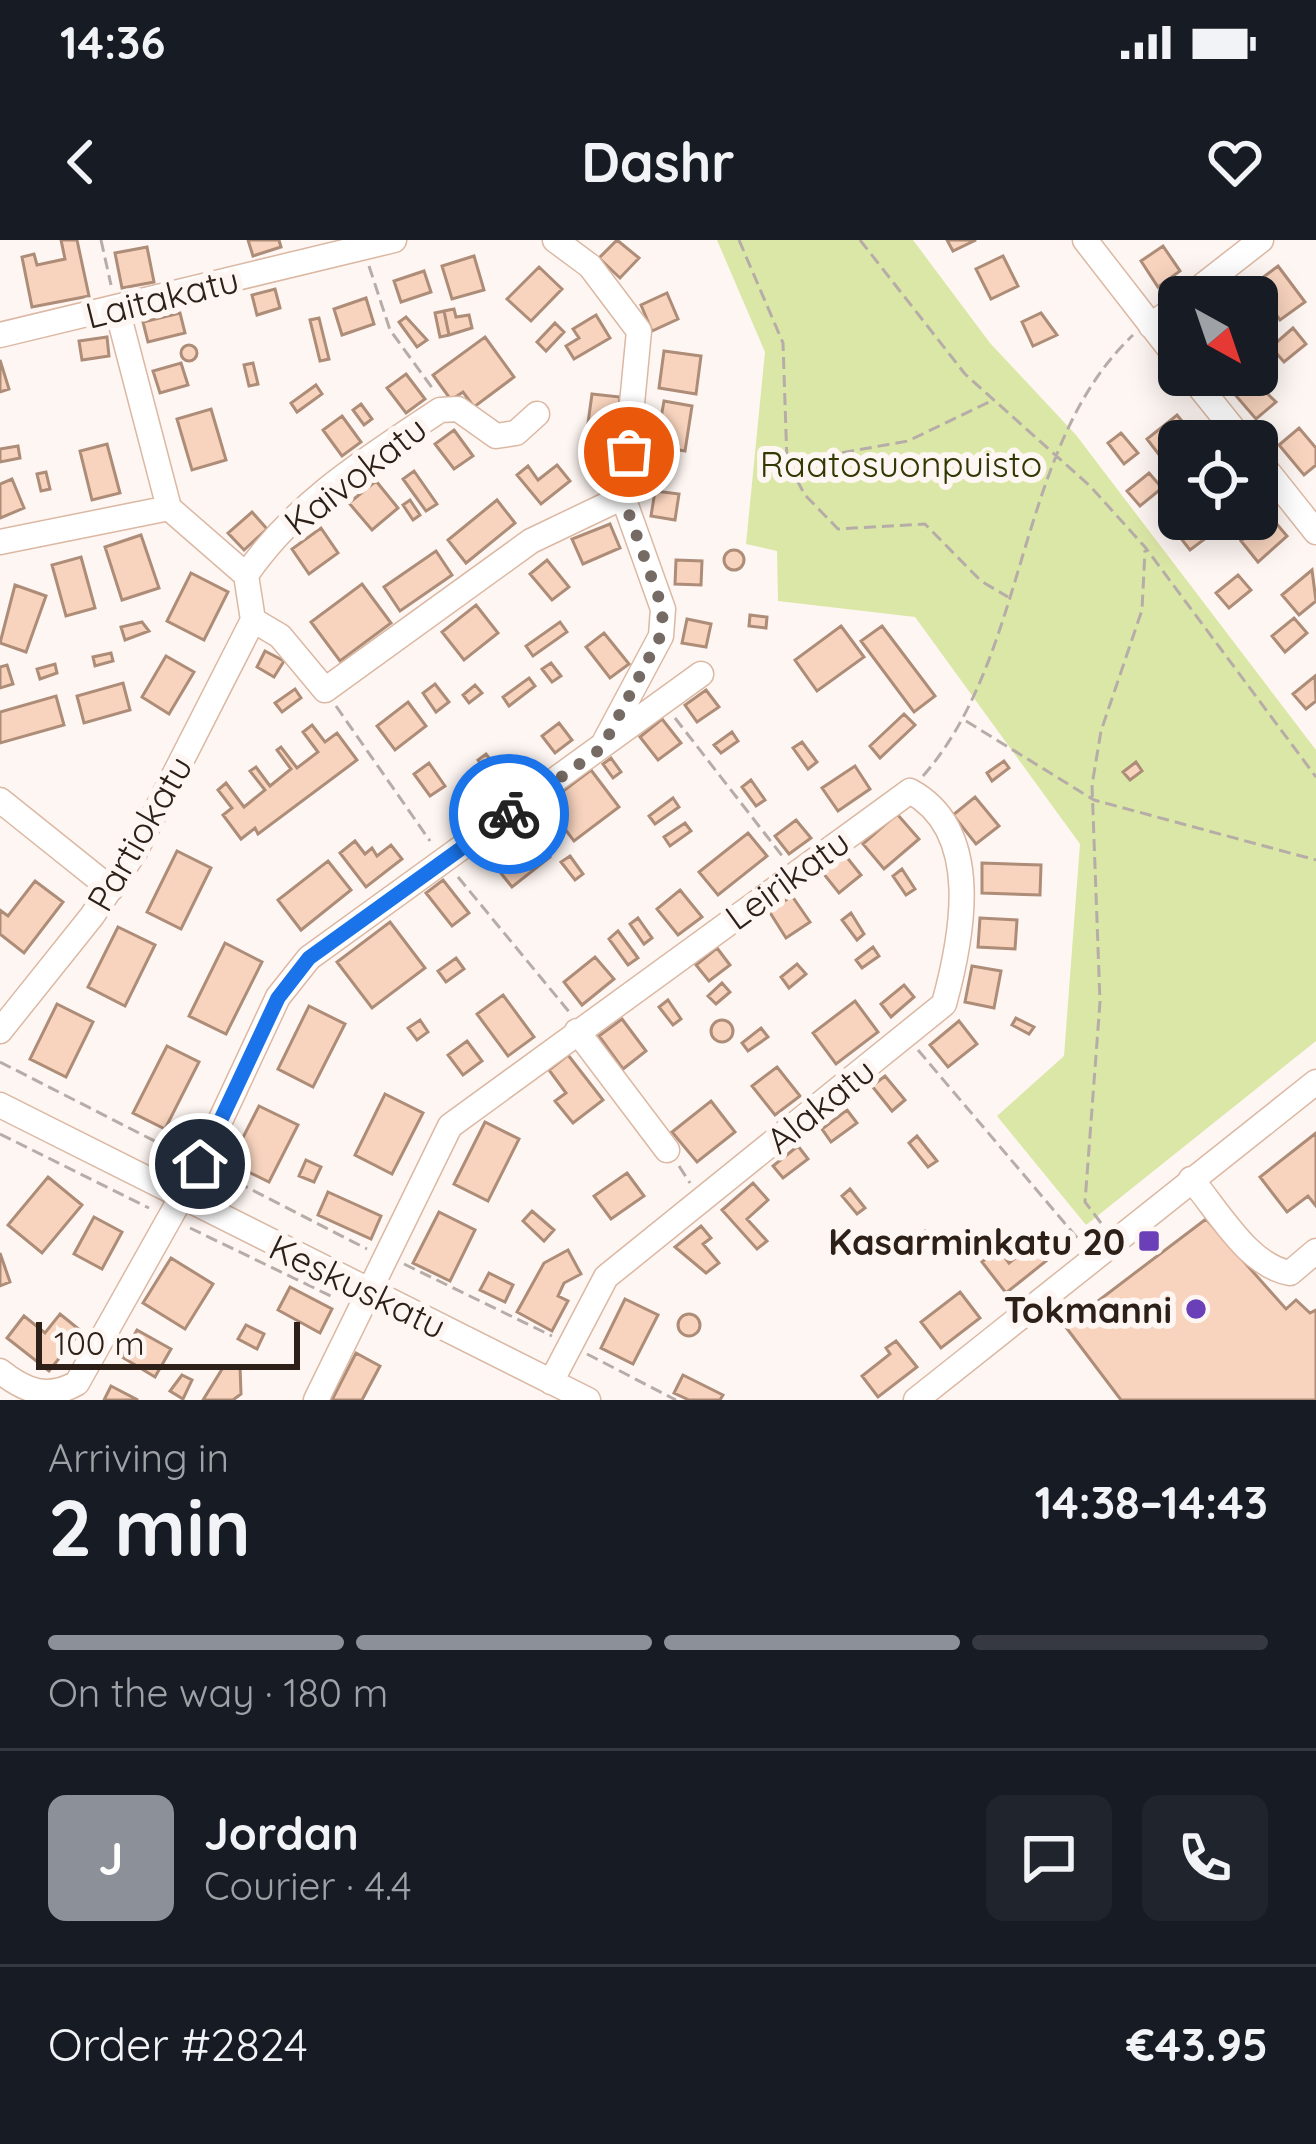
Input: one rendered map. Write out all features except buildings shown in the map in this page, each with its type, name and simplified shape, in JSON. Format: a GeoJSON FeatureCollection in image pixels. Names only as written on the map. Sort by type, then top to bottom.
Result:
{"type":"FeatureCollection","features":[{"type":"Feature","properties":{"kind":"street","name":"Laitakatu"},"geometry":{"type":"LineString","coordinates":[[0,335],[394,240]]}},
{"type":"Feature","properties":{"kind":"street"},"geometry":{"type":"LineString","coordinates":[[555,240],[590,266],[639,331],[623,497],[663,610],[661,635],[602,748]]}},
{"type":"Feature","properties":{"kind":"street"},"geometry":{"type":"LineString","coordinates":[[1085,240],[1158,335]]}},
{"type":"Feature","properties":{"kind":"street"},"geometry":{"type":"LineString","coordinates":[[1215,276],[1261,240]]}},
{"type":"Feature","properties":{"kind":"street"},"geometry":{"type":"LineString","coordinates":[[117,309],[169,508],[246,575],[253,620],[280,636],[326,691],[531,541],[623,497]]}},
{"type":"Feature","properties":{"kind":"street"},"geometry":{"type":"LineString","coordinates":[[1151,326],[1158,320]]}},
{"type":"Feature","properties":{"kind":"street"},"geometry":{"type":"LineString","coordinates":[[1207,396],[1226,420]]}},
{"type":"Feature","properties":{"kind":"street","name":"Kaivokatu"},"geometry":{"type":"LineString","coordinates":[[246,575],[285,526],[335,481],[449,409],[458,409],[496,436],[516,433],[537,414]]}},
{"type":"Feature","properties":{"kind":"street"},"geometry":{"type":"LineString","coordinates":[[1278,484],[1316,532]]}},
{"type":"Feature","properties":{"kind":"street"},"geometry":{"type":"LineString","coordinates":[[0,544],[169,508]]}},
{"type":"Feature","properties":{"kind":"street","name":"Partiokatu"},"geometry":{"type":"LineString","coordinates":[[0,1031],[111,889],[253,620]]}},
{"type":"Feature","properties":{"kind":"street"},"geometry":{"type":"LineString","coordinates":[[0,1371],[27,1389],[50,1395],[77,1383],[200,1164],[278,998],[309,958],[701,674]]}},
{"type":"Feature","properties":{"kind":"street","name":"Leirikatu"},"geometry":{"type":"LineString","coordinates":[[316,1400],[450,1126],[910,791]]}},
{"type":"Feature","properties":{"kind":"street","name":"Alakatu"},"geometry":{"type":"LineString","coordinates":[[551,1382],[606,1277],[944,1004],[963,889],[952,837],[925,799],[910,791]]}},
{"type":"Feature","properties":{"kind":"street"},"geometry":{"type":"LineString","coordinates":[[0,800],[111,889]]}},
{"type":"Feature","properties":{"kind":"street"},"geometry":{"type":"LineString","coordinates":[[578,1031],[668,1150]]}},
{"type":"Feature","properties":{"kind":"street"},"geometry":{"type":"LineString","coordinates":[[916,1400],[1316,1082]]}},
{"type":"Feature","properties":{"kind":"street","name":"Keskuskatu"},"geometry":{"type":"LineString","coordinates":[[0,1105],[175,1208],[363,1300],[589,1400]]}},
{"type":"Feature","properties":{"kind":"street"},"geometry":{"type":"LineString","coordinates":[[1191,1179],[1258,1258],[1276,1271],[1290,1273],[1316,1251]]}},
{"type":"Feature","properties":{"kind":"path"},"geometry":{"type":"LineString","coordinates":[[101,240],[117,309]]}},
{"type":"Feature","properties":{"kind":"path"},"geometry":{"type":"LineString","coordinates":[[739,240],[784,343],[787,462],[806,495],[838,529],[925,524],[981,581],[1009,597]]}},
{"type":"Feature","properties":{"kind":"path"},"geometry":{"type":"LineString","coordinates":[[860,240],[992,400],[1059,459],[1145,547],[1316,777]]}},
{"type":"Feature","properties":{"kind":"path"},"geometry":{"type":"LineString","coordinates":[[364,247],[390,330],[449,409]]}},
{"type":"Feature","properties":{"kind":"path"},"geometry":{"type":"LineString","coordinates":[[910,791],[966,722],[1086,390],[1113,354],[1138,331],[1151,326]]}},
{"type":"Feature","properties":{"kind":"path"},"geometry":{"type":"LineString","coordinates":[[787,462],[908,441],[992,400]]}},
{"type":"Feature","properties":{"kind":"path"},"geometry":{"type":"LineString","coordinates":[[1106,1228],[1085,1202],[1100,1002],[1094,800],[1101,731],[1142,610],[1145,547]]}},
{"type":"Feature","properties":{"kind":"path"},"geometry":{"type":"LineString","coordinates":[[664,704],[796,872]]}},
{"type":"Feature","properties":{"kind":"path"},"geometry":{"type":"LineString","coordinates":[[966,722],[1094,800],[1316,860]]}},
{"type":"Feature","properties":{"kind":"path"},"geometry":{"type":"LineString","coordinates":[[906,1036],[1084,1246]]}},
{"type":"Feature","properties":{"kind":"path"},"geometry":{"type":"LineString","coordinates":[[0,1062],[344,1240],[384,1255],[676,1400]]}},
{"type":"Feature","properties":{"kind":"path"},"geometry":{"type":"LineString","coordinates":[[0,1134],[175,1208],[363,1300]]}},
{"type":"Feature","properties":{"kind":"path"},"geometry":{"type":"LineString","coordinates":[[668,1150],[701,1199]]}},
{"type":"Feature","properties":{"kind":"green space","name":"Raatosuonpuisto"},"geometry":{"type":"Polygon","coordinates":[[[717,240],[913,240],[990,343],[1076,435],[1316,750],[1316,1041],[1086,1225],[997,1116],[1064,1056],[1080,844],[915,617],[778,601],[777,551],[746,544],[765,352],[717,240]]]}},
{"type":"Feature","properties":{"kind":"way so far"},"geometry":{"type":"LineString","coordinates":[[509,814],[602,748],[661,635],[663,610],[623,497],[629,452]]}},
{"type":"Feature","properties":{"kind":"place","name":"Kasarminkatu 20"},"geometry":{"type":"Point","coordinates":[1149,1241]}},
{"type":"Feature","properties":{"kind":"place","name":"Tokmanni"},"geometry":{"type":"Point","coordinates":[1196,1309]}},
{"type":"Feature","properties":{"kind":"route"},"geometry":{"type":"LineString","coordinates":[[200,1164],[278,998],[309,958],[509,814]]}}]}
